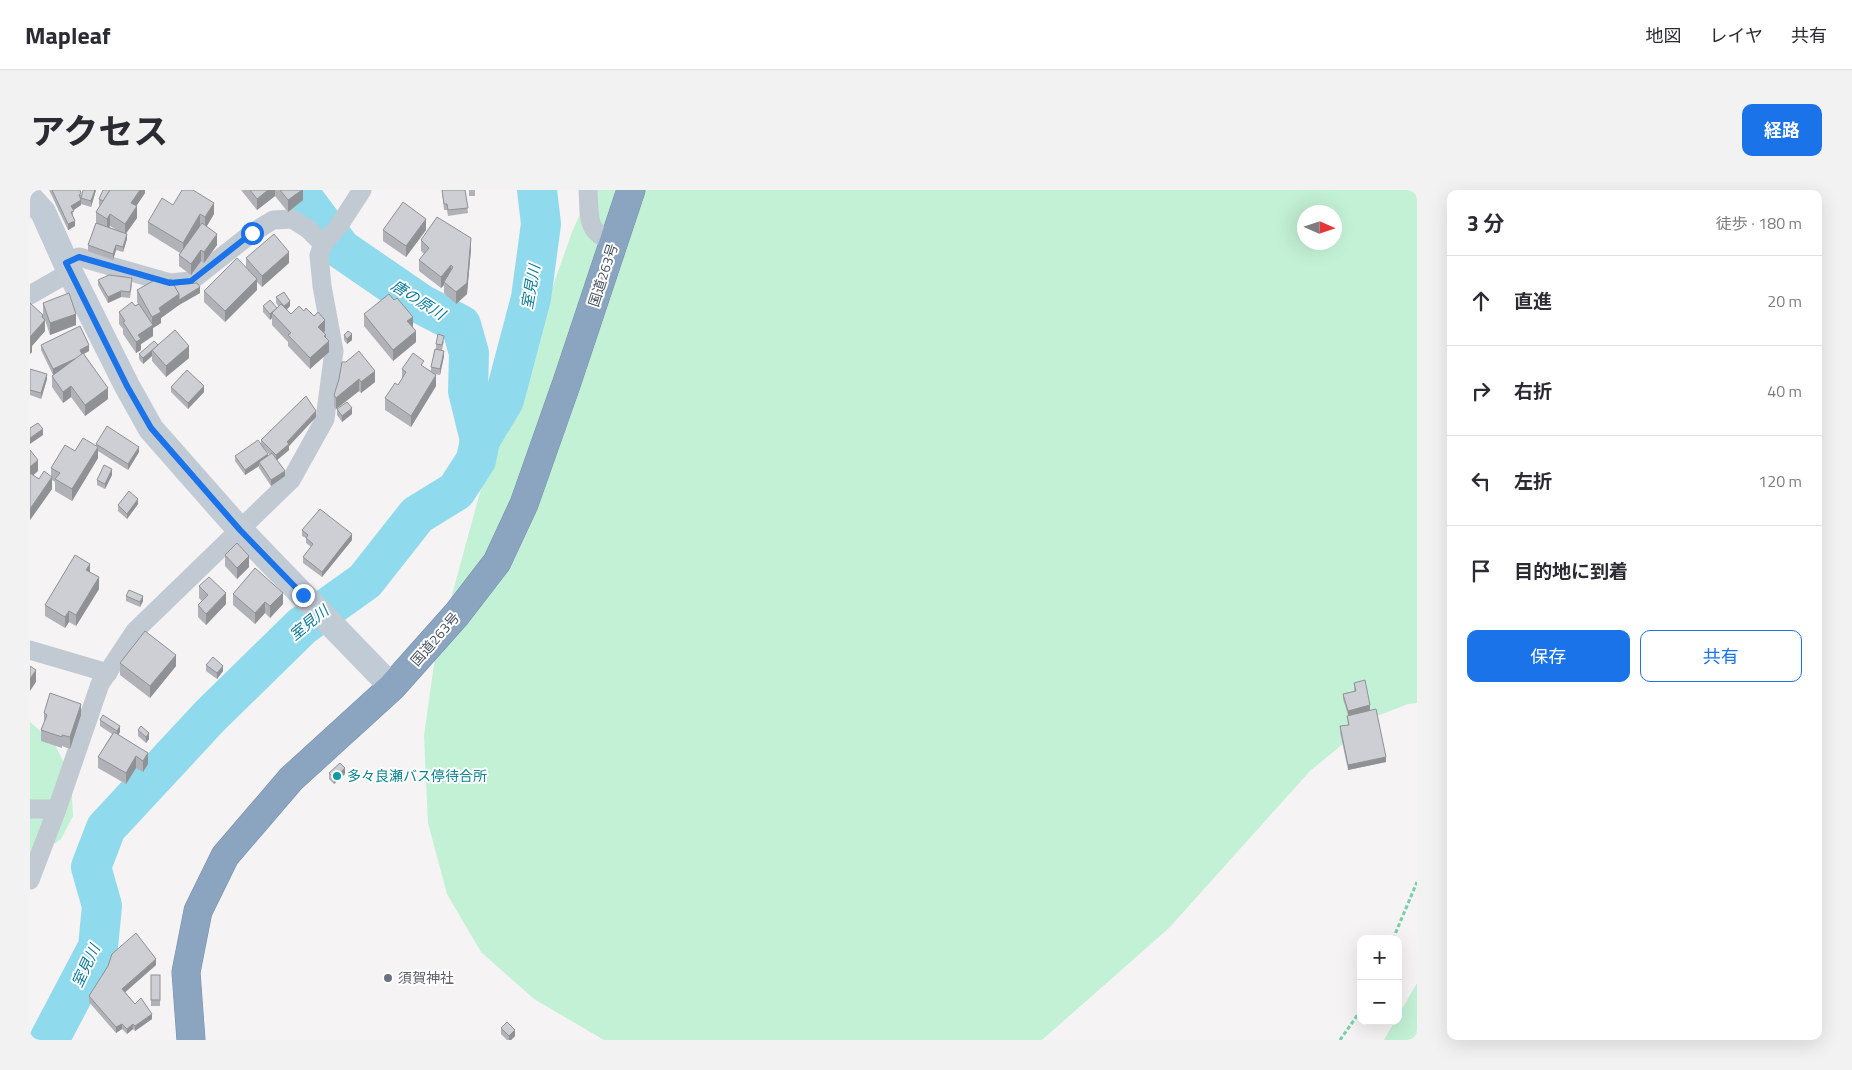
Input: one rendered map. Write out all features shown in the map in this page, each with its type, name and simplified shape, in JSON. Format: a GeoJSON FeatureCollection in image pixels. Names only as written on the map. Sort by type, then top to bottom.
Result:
{"type":"FeatureCollection","features":[{"type":"Feature","properties":{"kind":"highway","name":"国道263号"},"geometry":{"type":"LineString","coordinates":[[191,1040],[186,972],[194,928],[198,911],[225,856],[291,779],[386,681],[457,614],[497,562],[524,504],[631,190]]}},
{"type":"Feature","properties":{"kind":"street"},"geometry":{"type":"LineString","coordinates":[[30,880],[100,684],[135,631],[291,480],[325,419],[334,351],[322,286],[319,255],[329,237],[362,190]]}},
{"type":"Feature","properties":{"kind":"street"},"geometry":{"type":"LineString","coordinates":[[588,190],[591,227],[601,237],[614,242]]}},
{"type":"Feature","properties":{"kind":"street"},"geometry":{"type":"LineString","coordinates":[[30,198],[43,212],[127,386],[151,428],[240,530],[386,681]]}},
{"type":"Feature","properties":{"kind":"street"},"geometry":{"type":"LineString","coordinates":[[30,295],[79,257],[170,283],[191,281],[252,233],[273,220],[292,219],[308,229],[329,237]]}},
{"type":"Feature","properties":{"kind":"street"},"geometry":{"type":"LineString","coordinates":[[30,650],[108,673]]}},
{"type":"Feature","properties":{"kind":"street"},"geometry":{"type":"LineString","coordinates":[[30,809],[57,808]]}},
{"type":"Feature","properties":{"kind":"path"},"geometry":{"type":"LineString","coordinates":[[1396,935],[1417,882]]}},
{"type":"Feature","properties":{"kind":"path"},"geometry":{"type":"LineString","coordinates":[[1340,1040],[1357,1016]]}},
{"type":"Feature","properties":{"kind":"green space"},"geometry":{"type":"Polygon","coordinates":[[[591,190],[1417,190],[1417,703],[1408,704],[1377,716],[1310,771],[1169,928],[1042,1040],[604,1040],[534,999],[481,952],[447,894],[428,823],[424,736],[435,657],[479,496],[572,232],[591,190]]]}},
{"type":"Feature","properties":{"kind":"green space"},"geometry":{"type":"Polygon","coordinates":[[[30,722],[54,743],[71,777],[73,816],[61,839],[30,861],[30,722]]]}},
{"type":"Feature","properties":{"kind":"green space"},"geometry":{"type":"Polygon","coordinates":[[[1417,983],[1417,1040],[1384,1040],[1393,1025],[1402,1025],[1402,1009],[1417,983]]]}},
{"type":"Feature","properties":{"kind":"building"},"geometry":{"type":"Polygon","coordinates":[[[52,190],[80,190],[81,200],[71,206],[74,211],[71,212],[75,221],[68,224],[52,190]]]}},
{"type":"Feature","properties":{"kind":"building"},"geometry":{"type":"Polygon","coordinates":[[[83,190],[95,190],[91,201],[81,198],[83,190]]]}},
{"type":"Feature","properties":{"kind":"building"},"geometry":{"type":"Polygon","coordinates":[[[103,190],[110,190],[103,201],[99,199],[103,190]]]}},
{"type":"Feature","properties":{"kind":"building"},"geometry":{"type":"Polygon","coordinates":[[[110,190],[140,190],[131,203],[137,206],[125,224],[110,214],[107,219],[96,212],[110,190]]]}},
{"type":"Feature","properties":{"kind":"building"},"geometry":{"type":"Polygon","coordinates":[[[182,190],[193,190],[214,203],[205,217],[200,214],[183,243],[148,222],[162,198],[173,205],[182,190]]]}},
{"type":"Feature","properties":{"kind":"building"},"geometry":{"type":"Polygon","coordinates":[[[250,190],[268,190],[257,199],[250,190]]]}},
{"type":"Feature","properties":{"kind":"building"},"geometry":{"type":"Polygon","coordinates":[[[280,190],[302,190],[288,200],[280,190]]]}},
{"type":"Feature","properties":{"kind":"building"},"geometry":{"type":"Polygon","coordinates":[[[442,190],[465,190],[468,208],[448,210],[447,204],[444,204],[442,190]]]}},
{"type":"Feature","properties":{"kind":"building"},"geometry":{"type":"Polygon","coordinates":[[[403,202],[426,219],[406,246],[383,230],[403,202]]]}},
{"type":"Feature","properties":{"kind":"building"},"geometry":{"type":"Polygon","coordinates":[[[437,217],[471,238],[467,283],[456,292],[444,282],[453,267],[451,265],[441,277],[419,260],[429,248],[421,240],[437,217]]]}},
{"type":"Feature","properties":{"kind":"building"},"geometry":{"type":"Polygon","coordinates":[[[96,223],[127,234],[123,247],[116,245],[113,254],[88,245],[96,223]]]}},
{"type":"Feature","properties":{"kind":"building"},"geometry":{"type":"Polygon","coordinates":[[[202,223],[217,234],[204,252],[201,250],[191,264],[179,255],[202,223]]]}},
{"type":"Feature","properties":{"kind":"building"},"geometry":{"type":"Polygon","coordinates":[[[274,234],[289,252],[262,276],[246,258],[274,234]]]}},
{"type":"Feature","properties":{"kind":"building"},"geometry":{"type":"Polygon","coordinates":[[[237,258],[257,279],[225,311],[204,291],[237,258]]]}},
{"type":"Feature","properties":{"kind":"building"},"geometry":{"type":"Polygon","coordinates":[[[109,275],[132,278],[130,292],[121,291],[108,297],[98,280],[109,275]]]}},
{"type":"Feature","properties":{"kind":"building"},"geometry":{"type":"Polygon","coordinates":[[[160,277],[163,284],[171,279],[179,294],[159,308],[161,312],[152,317],[137,290],[160,277]]]}},
{"type":"Feature","properties":{"kind":"building"},"geometry":{"type":"Polygon","coordinates":[[[197,283],[200,287],[179,300],[179,294],[174,285],[197,283]]]}},
{"type":"Feature","properties":{"kind":"building"},"geometry":{"type":"Polygon","coordinates":[[[284,292],[290,301],[284,306],[276,297],[284,292]]]}},
{"type":"Feature","properties":{"kind":"building"},"geometry":{"type":"Polygon","coordinates":[[[69,293],[76,314],[50,323],[43,303],[69,293]]]}},
{"type":"Feature","properties":{"kind":"building"},"geometry":{"type":"Polygon","coordinates":[[[389,294],[394,300],[397,298],[413,317],[407,321],[416,331],[393,350],[364,314],[389,294]]]}},
{"type":"Feature","properties":{"kind":"building"},"geometry":{"type":"Polygon","coordinates":[[[270,300],[277,308],[270,314],[263,306],[270,300]]]}},
{"type":"Feature","properties":{"kind":"building"},"geometry":{"type":"Polygon","coordinates":[[[132,302],[135,306],[139,304],[153,325],[138,335],[141,339],[136,342],[119,312],[132,302]]]}},
{"type":"Feature","properties":{"kind":"building"},"geometry":{"type":"Polygon","coordinates":[[[30,303],[43,315],[42,317],[45,320],[30,337],[30,303]]]}},
{"type":"Feature","properties":{"kind":"building"},"geometry":{"type":"Polygon","coordinates":[[[281,304],[291,314],[299,306],[304,311],[306,308],[314,316],[318,312],[325,320],[318,327],[329,341],[310,358],[288,335],[291,333],[272,313],[281,304]]]}},
{"type":"Feature","properties":{"kind":"building"},"geometry":{"type":"Polygon","coordinates":[[[80,326],[89,345],[80,350],[82,354],[79,357],[53,369],[41,345],[80,326]]]}},
{"type":"Feature","properties":{"kind":"building"},"geometry":{"type":"Polygon","coordinates":[[[175,330],[189,346],[166,366],[152,350],[175,330]]]}},
{"type":"Feature","properties":{"kind":"building"},"geometry":{"type":"Polygon","coordinates":[[[348,331],[352,334],[347,339],[344,335],[348,331]]]}},
{"type":"Feature","properties":{"kind":"building"},"geometry":{"type":"Polygon","coordinates":[[[438,334],[444,336],[442,345],[436,344],[438,334]]]}},
{"type":"Feature","properties":{"kind":"building"},"geometry":{"type":"Polygon","coordinates":[[[154,341],[158,345],[143,358],[139,354],[154,341]]]}},
{"type":"Feature","properties":{"kind":"building"},"geometry":{"type":"Polygon","coordinates":[[[435,349],[444,351],[440,369],[431,367],[435,349]]]}},
{"type":"Feature","properties":{"kind":"building"},"geometry":{"type":"Polygon","coordinates":[[[359,351],[375,371],[361,382],[359,379],[336,398],[334,395],[342,362],[346,362],[359,351]]]}},
{"type":"Feature","properties":{"kind":"building"},"geometry":{"type":"Polygon","coordinates":[[[83,353],[108,388],[85,405],[71,386],[63,392],[52,376],[83,353]]]}},
{"type":"Feature","properties":{"kind":"building"},"geometry":{"type":"Polygon","coordinates":[[[413,353],[424,361],[421,365],[436,375],[411,416],[385,398],[395,383],[398,385],[406,372],[402,369],[413,353]]]}},
{"type":"Feature","properties":{"kind":"building"},"geometry":{"type":"Polygon","coordinates":[[[30,369],[47,374],[41,393],[30,390],[30,369]]]}},
{"type":"Feature","properties":{"kind":"building"},"geometry":{"type":"Polygon","coordinates":[[[187,370],[204,386],[188,403],[171,387],[187,370]]]}},
{"type":"Feature","properties":{"kind":"building"},"geometry":{"type":"Polygon","coordinates":[[[306,396],[316,411],[287,442],[289,444],[276,455],[261,440],[306,396]]]}},
{"type":"Feature","properties":{"kind":"building"},"geometry":{"type":"Polygon","coordinates":[[[347,402],[352,408],[342,416],[337,409],[347,402]]]}},
{"type":"Feature","properties":{"kind":"building"},"geometry":{"type":"Polygon","coordinates":[[[38,423],[43,429],[30,438],[30,428],[38,423]]]}},
{"type":"Feature","properties":{"kind":"building"},"geometry":{"type":"Polygon","coordinates":[[[107,426],[139,447],[128,464],[96,444],[107,426]]]}},
{"type":"Feature","properties":{"kind":"building"},"geometry":{"type":"Polygon","coordinates":[[[83,438],[98,447],[72,489],[55,479],[60,473],[51,468],[65,445],[75,451],[83,438]]]}},
{"type":"Feature","properties":{"kind":"building"},"geometry":{"type":"Polygon","coordinates":[[[258,440],[268,454],[245,470],[235,456],[258,440]]]}},
{"type":"Feature","properties":{"kind":"building"},"geometry":{"type":"Polygon","coordinates":[[[30,450],[38,460],[30,467],[30,450]]]}},
{"type":"Feature","properties":{"kind":"building"},"geometry":{"type":"Polygon","coordinates":[[[272,453],[285,471],[271,480],[259,462],[272,453]]]}},
{"type":"Feature","properties":{"kind":"building"},"geometry":{"type":"Polygon","coordinates":[[[104,465],[112,469],[105,484],[97,480],[104,465]]]}},
{"type":"Feature","properties":{"kind":"building"},"geometry":{"type":"Polygon","coordinates":[[[44,471],[52,477],[30,509],[30,473],[39,479],[44,471]]]}},
{"type":"Feature","properties":{"kind":"building"},"geometry":{"type":"Polygon","coordinates":[[[129,491],[138,499],[127,514],[118,505],[129,491]]]}},
{"type":"Feature","properties":{"kind":"building"},"geometry":{"type":"Polygon","coordinates":[[[320,509],[352,534],[322,572],[303,557],[313,544],[306,538],[308,535],[302,530],[320,509]]]}},
{"type":"Feature","properties":{"kind":"building"},"geometry":{"type":"Polygon","coordinates":[[[237,543],[249,556],[237,568],[225,555],[237,543]]]}},
{"type":"Feature","properties":{"kind":"building"},"geometry":{"type":"Polygon","coordinates":[[[75,555],[90,564],[86,570],[99,577],[76,615],[69,611],[65,617],[45,605],[75,555]]]}},
{"type":"Feature","properties":{"kind":"building"},"geometry":{"type":"Polygon","coordinates":[[[255,568],[283,593],[270,606],[265,602],[255,613],[233,594],[255,568]]]}},
{"type":"Feature","properties":{"kind":"building"},"geometry":{"type":"Polygon","coordinates":[[[209,577],[226,593],[206,614],[198,605],[208,595],[199,586],[209,577]]]}},
{"type":"Feature","properties":{"kind":"building"},"geometry":{"type":"Polygon","coordinates":[[[129,590],[143,596],[140,602],[126,596],[129,590]]]}},
{"type":"Feature","properties":{"kind":"building"},"geometry":{"type":"Polygon","coordinates":[[[145,631],[176,655],[150,686],[120,663],[145,631]]]}},
{"type":"Feature","properties":{"kind":"building"},"geometry":{"type":"Polygon","coordinates":[[[213,657],[223,666],[217,673],[206,665],[213,657]]]}},
{"type":"Feature","properties":{"kind":"building"},"geometry":{"type":"Polygon","coordinates":[[[30,666],[36,670],[30,679],[30,666]]]}},
{"type":"Feature","properties":{"kind":"building"},"geometry":{"type":"Polygon","coordinates":[[[1365,680],[1370,705],[1348,711],[1343,694],[1356,691],[1354,683],[1365,680]]]}},
{"type":"Feature","properties":{"kind":"building"},"geometry":{"type":"Polygon","coordinates":[[[50,693],[81,704],[70,737],[62,735],[62,737],[41,730],[47,715],[44,713],[50,693]]]}},
{"type":"Feature","properties":{"kind":"building"},"geometry":{"type":"Polygon","coordinates":[[[1376,709],[1386,757],[1348,765],[1340,726],[1349,725],[1347,716],[1376,709]]]}},
{"type":"Feature","properties":{"kind":"building"},"geometry":{"type":"Polygon","coordinates":[[[103,715],[120,726],[117,731],[100,720],[103,715]]]}},
{"type":"Feature","properties":{"kind":"building"},"geometry":{"type":"Polygon","coordinates":[[[141,726],[149,733],[146,737],[138,730],[141,726]]]}},
{"type":"Feature","properties":{"kind":"building"},"geometry":{"type":"Polygon","coordinates":[[[114,732],[148,753],[143,761],[136,756],[126,773],[98,757],[114,732]]]}},
{"type":"Feature","properties":{"kind":"building"},"geometry":{"type":"Polygon","coordinates":[[[340,763],[345,768],[334,778],[329,773],[340,763]]]}},
{"type":"Feature","properties":{"kind":"building"},"geometry":{"type":"Polygon","coordinates":[[[136,933],[156,959],[122,989],[135,1004],[141,998],[152,1014],[135,1026],[133,1024],[127,1029],[122,1024],[116,1027],[89,996],[108,966],[112,954],[136,933]]]}},
{"type":"Feature","properties":{"kind":"building"},"geometry":{"type":"Polygon","coordinates":[[[151,975],[160,975],[160,1000],[151,1000],[151,975]]]}},
{"type":"Feature","properties":{"kind":"building"},"geometry":{"type":"Polygon","coordinates":[[[507,1022],[515,1030],[509,1036],[501,1028],[507,1022]]]}},
{"type":"Feature","properties":{"kind":"waterway","name":"唐の原川"},"geometry":{"type":"LineString","coordinates":[[297,190],[341,249],[421,304],[461,325],[469,353],[468,391],[480,440]]}},
{"type":"Feature","properties":{"kind":"waterway","name":"室見川"},"geometry":{"type":"LineString","coordinates":[[49,1040],[98,947],[102,906],[91,867],[106,828],[210,716],[302,626],[365,581],[417,515],[456,491],[476,460],[480,440],[504,400],[531,298],[541,224],[537,190]]}},
{"type":"Feature","properties":{"kind":"place","name":"多々良瀬バス停待合所"},"geometry":{"type":"Point","coordinates":[337,776]}},
{"type":"Feature","properties":{"kind":"place","name":"須賀神社"},"geometry":{"type":"Point","coordinates":[388,978]}},
{"type":"Feature","properties":{"kind":"route"},"geometry":{"type":"LineString","coordinates":[[252,233],[191,281],[170,283],[79,257],[66,263],[127,386],[151,428],[240,530],[303,595]]}}]}
